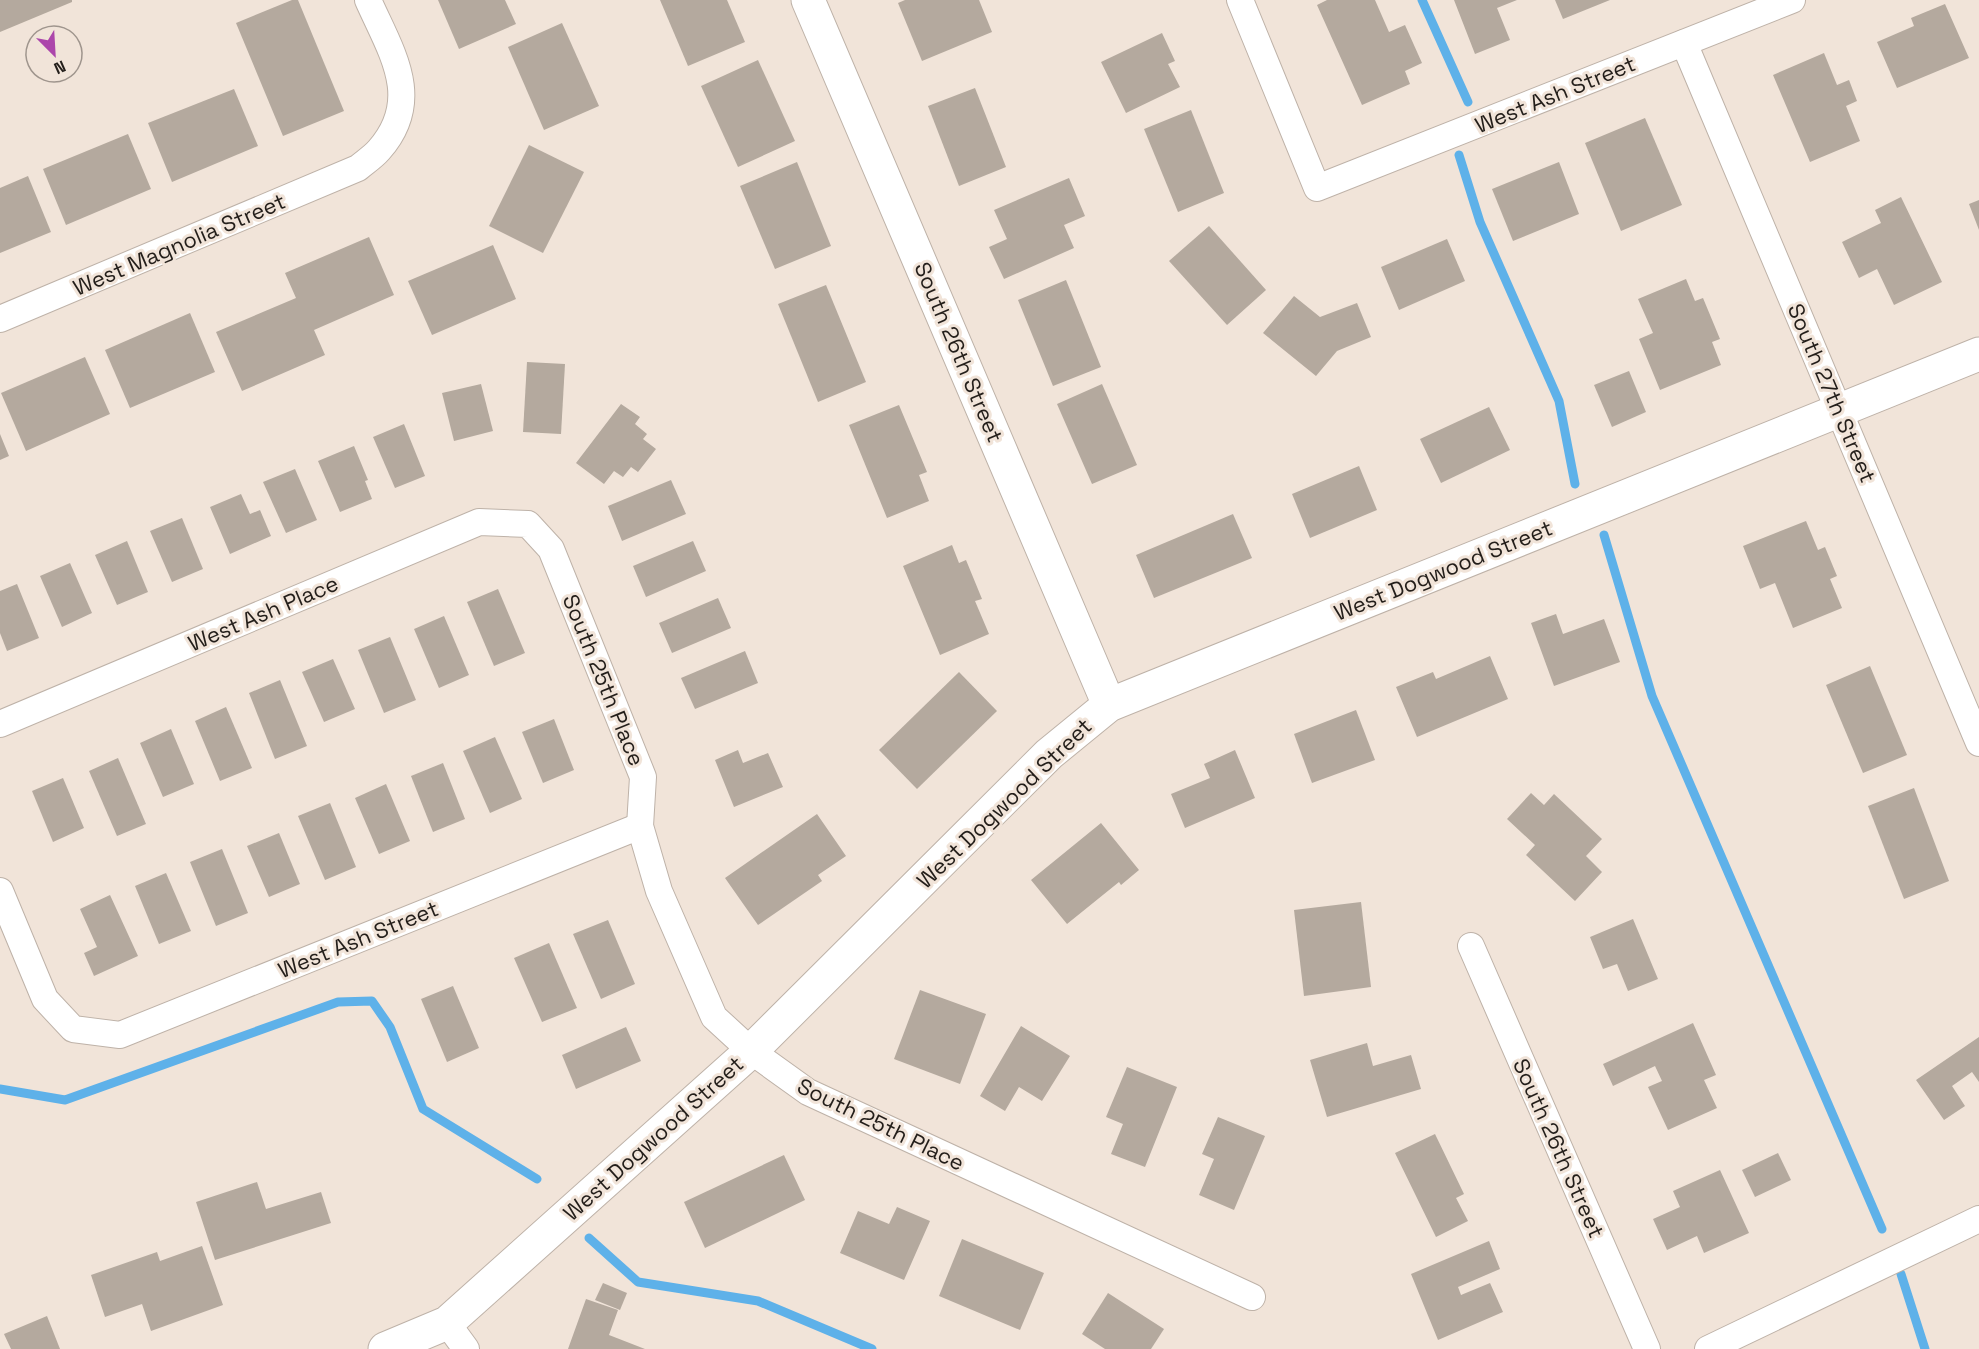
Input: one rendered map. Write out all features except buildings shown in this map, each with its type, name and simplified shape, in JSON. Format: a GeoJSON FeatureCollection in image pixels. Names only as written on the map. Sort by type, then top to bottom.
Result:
{"type":"FeatureCollection","features":[{"type":"Feature","properties":{"kind":"street","name":"West Magnolia Street"},"geometry":{"type":"LineString","coordinates":[[0,319],[358,168],[379,150],[396,125],[403,97],[400,74],[368,0]]}},
{"type":"Feature","properties":{"kind":"street","name":"South 26th Street"},"geometry":{"type":"LineString","coordinates":[[808,0],[1109,705]]}},
{"type":"Feature","properties":{"kind":"street","name":"West Ash Street"},"geometry":{"type":"LineString","coordinates":[[1240,0],[1317,188],[1792,0]]}},
{"type":"Feature","properties":{"kind":"street","name":"South 27th Street"},"geometry":{"type":"LineString","coordinates":[[1684,43],[1979,743]]}},
{"type":"Feature","properties":{"kind":"street","name":"West Dogwood Street"},"geometry":{"type":"LineString","coordinates":[[385,1349],[447,1323],[752,1051],[1049,754],[1109,705],[1979,354]]}},
{"type":"Feature","properties":{"kind":"street","name":"West Ash Place"},"geometry":{"type":"LineString","coordinates":[[1,723],[479,522],[528,524]]}},
{"type":"Feature","properties":{"kind":"street","name":"South 25th Place"},"geometry":{"type":"LineString","coordinates":[[528,524],[551,549],[643,777],[640,826],[659,891],[714,1017],[752,1051],[808,1092],[1252,1297]]}},
{"type":"Feature","properties":{"kind":"street","name":"West Ash Street"},"geometry":{"type":"LineString","coordinates":[[0,891],[45,999],[73,1029],[120,1035],[640,826]]}},
{"type":"Feature","properties":{"kind":"street","name":"South 26th Street"},"geometry":{"type":"LineString","coordinates":[[1471,946],[1647,1349]]}},
{"type":"Feature","properties":{"kind":"street"},"geometry":{"type":"LineString","coordinates":[[1708,1349],[1979,1219]]}},
{"type":"Feature","properties":{"kind":"street"},"geometry":{"type":"LineString","coordinates":[[447,1323],[466,1349]]}},
{"type":"Feature","properties":{"kind":"waterway"},"geometry":{"type":"LineString","coordinates":[[1422,0],[1468,102]]}},
{"type":"Feature","properties":{"kind":"waterway"},"geometry":{"type":"LineString","coordinates":[[1459,155],[1480,222],[1559,401],[1575,484]]}},
{"type":"Feature","properties":{"kind":"waterway"},"geometry":{"type":"LineString","coordinates":[[1604,535],[1652,696],[1882,1229]]}},
{"type":"Feature","properties":{"kind":"waterway"},"geometry":{"type":"LineString","coordinates":[[0,1089],[65,1100],[338,1002],[372,1001],[390,1027],[423,1109],[537,1179]]}},
{"type":"Feature","properties":{"kind":"waterway"},"geometry":{"type":"LineString","coordinates":[[589,1238],[638,1282],[758,1301],[872,1349]]}},
{"type":"Feature","properties":{"kind":"waterway"},"geometry":{"type":"LineString","coordinates":[[1901,1274],[1925,1349]]}}]}
